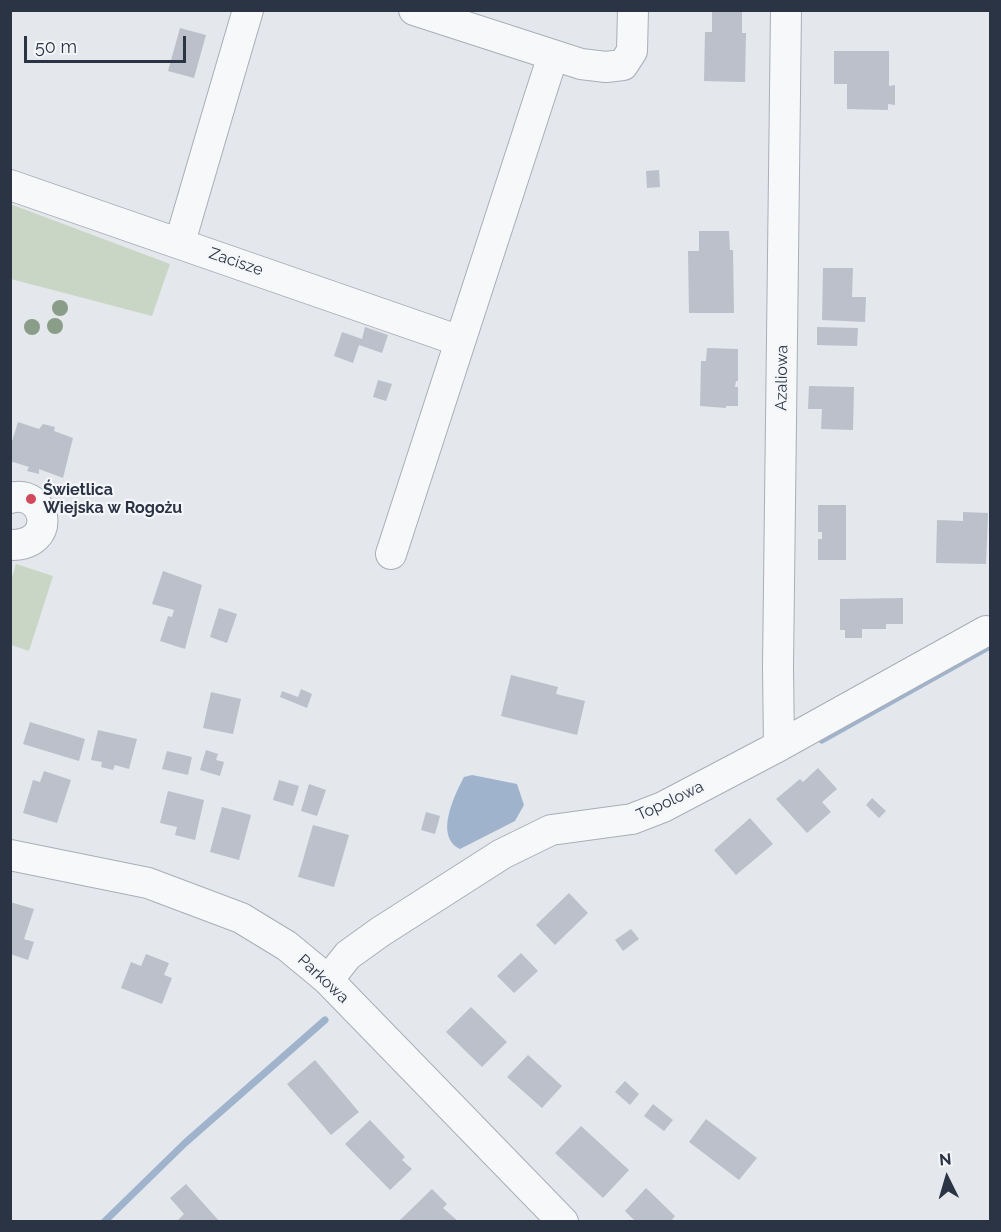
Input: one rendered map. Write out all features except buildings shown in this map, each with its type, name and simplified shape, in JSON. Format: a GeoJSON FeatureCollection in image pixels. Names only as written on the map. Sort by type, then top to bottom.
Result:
{"type":"FeatureCollection","features":[{"type":"Feature","properties":{"kind":"street"},"geometry":{"type":"LineString","coordinates":[[180,242],[248,10]]}},
{"type":"Feature","properties":{"kind":"street"},"geometry":{"type":"LineString","coordinates":[[414,10],[580,64],[606,67],[623,65],[632,51],[633,10]]}},
{"type":"Feature","properties":{"kind":"street","name":"Azaliowa"},"geometry":{"type":"LineString","coordinates":[[779,746],[786,10]]}},
{"type":"Feature","properties":{"kind":"street"},"geometry":{"type":"LineString","coordinates":[[391,554],[549,68]]}},
{"type":"Feature","properties":{"kind":"street","name":"Zacisze"},"geometry":{"type":"LineString","coordinates":[[10,184],[460,341]]}},
{"type":"Feature","properties":{"kind":"street"},"geometry":{"type":"LineString","coordinates":[[10,498],[19,496],[33,501],[42,512],[43,526],[37,539],[24,545],[10,545]]}},
{"type":"Feature","properties":{"kind":"street","name":"Topolowa"},"geometry":{"type":"LineString","coordinates":[[328,980],[348,955],[502,854],[551,830],[632,819],[663,807],[779,746],[986,631]]}},
{"type":"Feature","properties":{"kind":"street","name":"Parkowa"},"geometry":{"type":"LineString","coordinates":[[10,855],[148,883],[231,914],[287,946],[328,980],[563,1221]]}},
{"type":"Feature","properties":{"kind":"green space"},"geometry":{"type":"Polygon","coordinates":[[[10,204],[170,264],[152,316],[11,279],[10,204]]]}},
{"type":"Feature","properties":{"kind":"green space"},"geometry":{"type":"Polygon","coordinates":[[[16,564],[53,576],[29,651],[11,645],[11,581],[16,564]]]}},
{"type":"Feature","properties":{"kind":"water"},"geometry":{"type":"Polygon","coordinates":[[[472,775],[517,784],[524,805],[515,821],[460,849],[452,843],[447,826],[451,805],[464,777],[472,775]]]}},
{"type":"Feature","properties":{"kind":"waterway"},"geometry":{"type":"LineString","coordinates":[[822,740],[990,646]]}},
{"type":"Feature","properties":{"kind":"waterway"},"geometry":{"type":"LineString","coordinates":[[104,1222],[185,1143],[325,1020]]}},
{"type":"Feature","properties":{"kind":"place","name":"Świetlica Wiejska w Rogożu"},"geometry":{"type":"Point","coordinates":[31,499]}}]}
